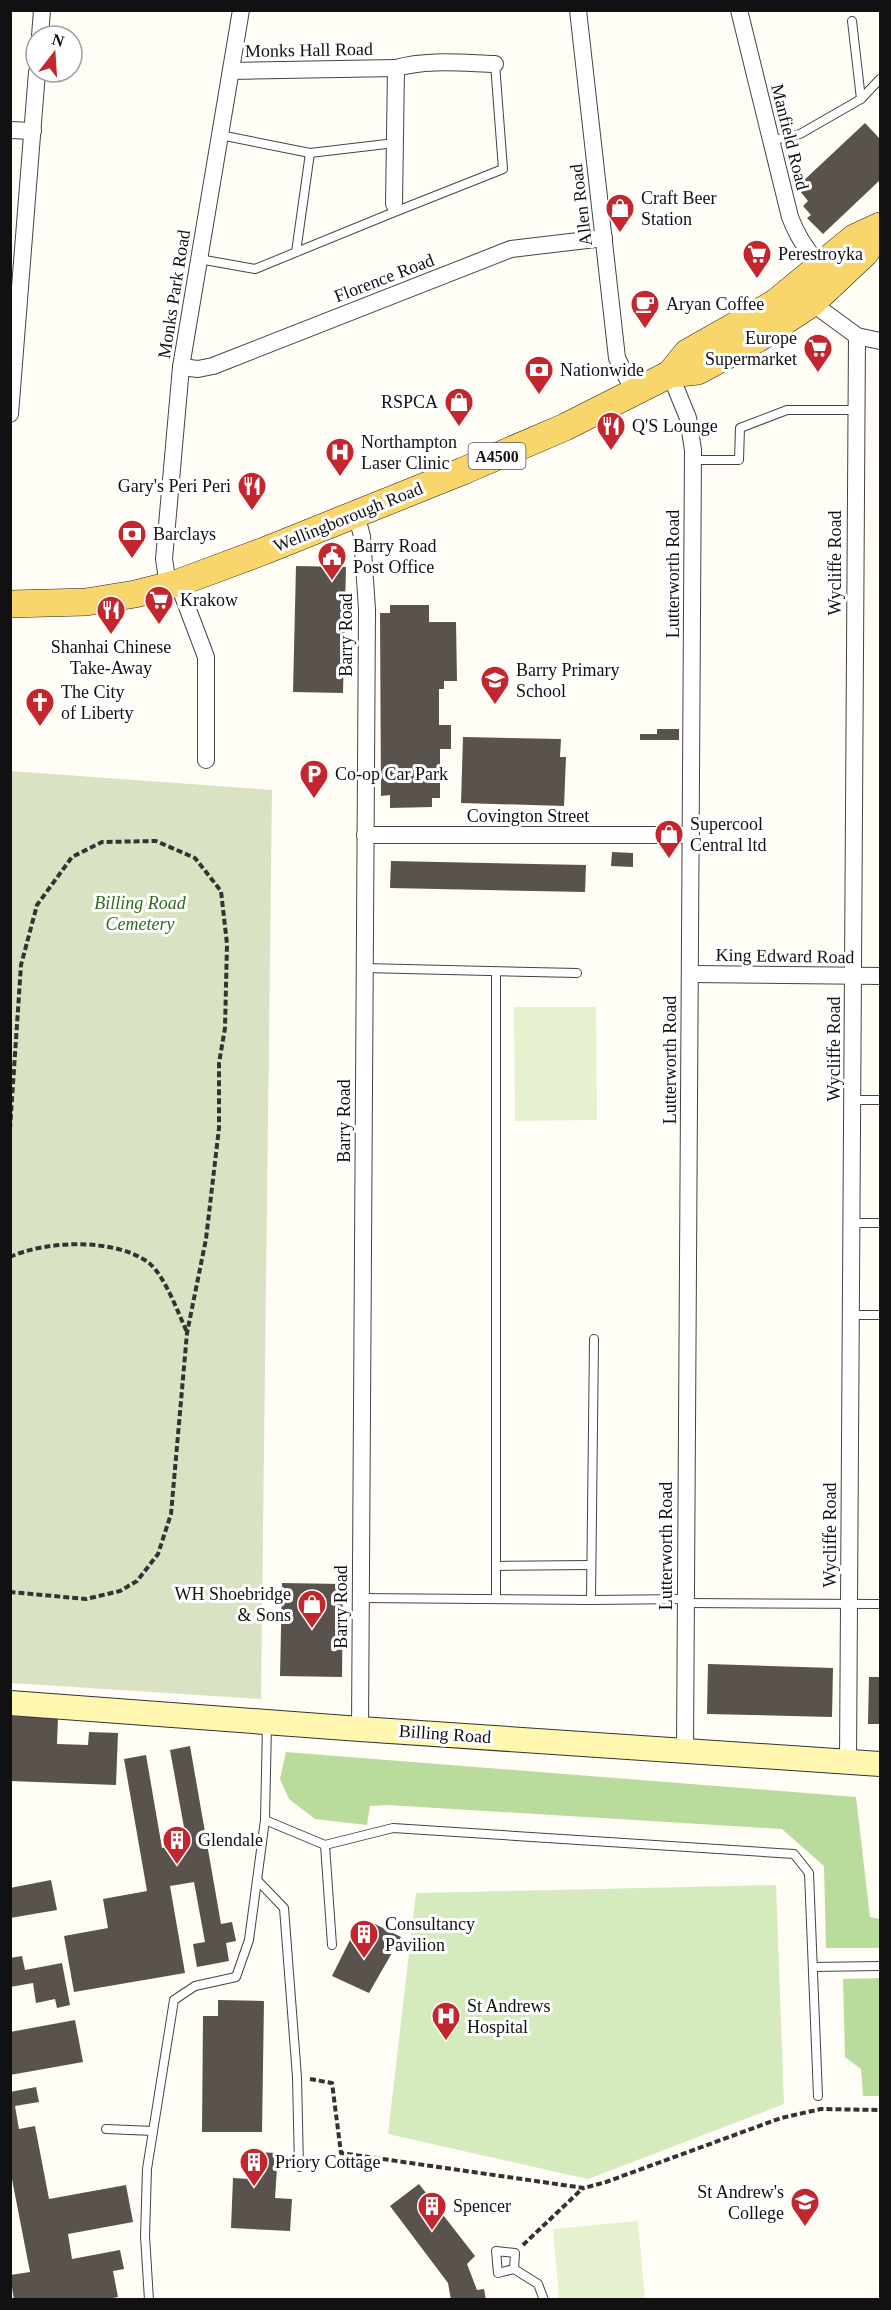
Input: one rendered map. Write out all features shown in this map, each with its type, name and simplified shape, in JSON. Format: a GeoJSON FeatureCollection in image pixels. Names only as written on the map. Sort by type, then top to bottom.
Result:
{"type":"FeatureCollection","features":[{"type":"Feature","properties":{"kind":"main road","name":"Wellingborough Road"},"geometry":{"type":"LineString","coordinates":[[670,374],[687,353],[775,303],[854,238],[880,228]]}},
{"type":"Feature","properties":{"kind":"main road","name":"Wellingborough Road"},"geometry":{"type":"LineString","coordinates":[[10,604],[87,602],[135,594],[173,584],[356,514],[565,427],[670,374],[698,371],[759,338],[812,303],[865,253],[880,228]]}},
{"type":"Feature","properties":{"kind":"main road","name":"Wellingborough Road"},"geometry":{"type":"LineString","coordinates":[[775,303],[795,300],[812,303]]}},
{"type":"Feature","properties":{"kind":"street","name":"Monks Park Road"},"geometry":{"type":"LineString","coordinates":[[206,760],[206,657],[164,559],[181,367],[241,10]]}},
{"type":"Feature","properties":{"kind":"street","name":"Allen Road"},"geometry":{"type":"LineString","coordinates":[[578,10],[617,358],[634,392]]}},
{"type":"Feature","properties":{"kind":"street","name":"Manfield Road"},"geometry":{"type":"LineString","coordinates":[[740,10],[770,141],[796,234],[809,254],[820,265]]}},
{"type":"Feature","properties":{"kind":"street"},"geometry":{"type":"LineString","coordinates":[[396,68],[418,63],[495,64]]}},
{"type":"Feature","properties":{"kind":"street","name":"Monks Hall Road"},"geometry":{"type":"LineString","coordinates":[[231,71],[396,68],[393,208]]}},
{"type":"Feature","properties":{"kind":"street"},"geometry":{"type":"LineString","coordinates":[[10,414],[36,84]]}},
{"type":"Feature","properties":{"kind":"street"},"geometry":{"type":"LineString","coordinates":[[10,130],[33,132]]}},
{"type":"Feature","properties":{"kind":"street","name":"Florence Road"},"geometry":{"type":"LineString","coordinates":[[181,367],[198,369],[213,366],[511,249],[604,238]]}},
{"type":"Feature","properties":{"kind":"street"},"geometry":{"type":"LineString","coordinates":[[812,303],[857,336],[880,341]]}},
{"type":"Feature","properties":{"kind":"street","name":"Wycliffe Road"},"geometry":{"type":"LineString","coordinates":[[848,1761],[857,336]]}},
{"type":"Feature","properties":{"kind":"street","name":"Lutterworth Road"},"geometry":{"type":"LineString","coordinates":[[670,374],[688,418],[693,460],[685,1750]]}},
{"type":"Feature","properties":{"kind":"street","name":"Barry Road"},"geometry":{"type":"LineString","coordinates":[[356,514],[363,536],[367,609],[360,1729]]}},
{"type":"Feature","properties":{"kind":"street","name":"Covington Street"},"geometry":{"type":"LineString","coordinates":[[365,835],[691,835]]}},
{"type":"Feature","properties":{"kind":"street","name":"King Edward Road"},"geometry":{"type":"LineString","coordinates":[[690,974],[880,976]]}},
{"type":"Feature","properties":{"kind":"street","name":"Billing Road"},"geometry":{"type":"LineString","coordinates":[[10,1703],[880,1764]]}},
{"type":"Feature","properties":{"kind":"lane"},"geometry":{"type":"LineString","coordinates":[[852,21],[861,99]]}},
{"type":"Feature","properties":{"kind":"lane"},"geometry":{"type":"LineString","coordinates":[[199,259],[255,269],[393,208],[502,169],[495,64]]}},
{"type":"Feature","properties":{"kind":"lane"},"geometry":{"type":"LineString","coordinates":[[770,141],[800,134],[861,99],[880,79]]}},
{"type":"Feature","properties":{"kind":"lane"},"geometry":{"type":"LineString","coordinates":[[220,135],[310,153],[395,143]]}},
{"type":"Feature","properties":{"kind":"lane"},"geometry":{"type":"LineString","coordinates":[[296,252],[310,153]]}},
{"type":"Feature","properties":{"kind":"lane"},"geometry":{"type":"LineString","coordinates":[[693,460],[739,459],[740,428],[787,410],[856,410]]}},
{"type":"Feature","properties":{"kind":"lane"},"geometry":{"type":"LineString","coordinates":[[364,968],[577,973]]}},
{"type":"Feature","properties":{"kind":"lane"},"geometry":{"type":"LineString","coordinates":[[496,972],[496,1599]]}},
{"type":"Feature","properties":{"kind":"lane"},"geometry":{"type":"LineString","coordinates":[[853,1100],[880,1100]]}},
{"type":"Feature","properties":{"kind":"lane"},"geometry":{"type":"LineString","coordinates":[[852,1223],[880,1224]]}},
{"type":"Feature","properties":{"kind":"lane"},"geometry":{"type":"LineString","coordinates":[[851,1315],[880,1315]]}},
{"type":"Feature","properties":{"kind":"lane"},"geometry":{"type":"LineString","coordinates":[[591,1600],[594,1339]]}},
{"type":"Feature","properties":{"kind":"lane"},"geometry":{"type":"LineString","coordinates":[[496,1566],[591,1565]]}},
{"type":"Feature","properties":{"kind":"lane"},"geometry":{"type":"LineString","coordinates":[[360,1598],[880,1604]]}},
{"type":"Feature","properties":{"kind":"lane"},"geometry":{"type":"LineString","coordinates":[[150,2300],[145,2236],[147,2169],[174,2000],[195,1986],[236,1977],[249,1940],[265,1820],[267,1720]]}},
{"type":"Feature","properties":{"kind":"lane"},"geometry":{"type":"LineString","coordinates":[[265,1820],[325,1845],[393,1828],[794,1854],[809,1874],[818,2096]]}},
{"type":"Feature","properties":{"kind":"lane"},"geometry":{"type":"LineString","coordinates":[[325,1845],[332,1945]]}},
{"type":"Feature","properties":{"kind":"lane"},"geometry":{"type":"LineString","coordinates":[[257,1880],[284,1908],[297,2077],[299,2167]]}},
{"type":"Feature","properties":{"kind":"lane"},"geometry":{"type":"LineString","coordinates":[[813,1967],[880,1966]]}},
{"type":"Feature","properties":{"kind":"lane"},"geometry":{"type":"LineString","coordinates":[[106,2129],[153,2132]]}},
{"type":"Feature","properties":{"kind":"lane"},"geometry":{"type":"LineString","coordinates":[[514,2269],[515,2253],[496,2252],[498,2273],[514,2269],[538,2284],[544,2300]]}},
{"type":"Feature","properties":{"kind":"path"},"geometry":{"type":"LineString","coordinates":[[10,1129],[21,965],[37,905],[72,857],[102,842],[156,841],[195,858],[221,891],[227,944],[225,1028],[219,1063],[219,1128],[206,1239],[187,1333],[171,1514],[158,1554],[137,1581],[120,1591],[86,1599],[10,1592]]}},
{"type":"Feature","properties":{"kind":"path"},"geometry":{"type":"LineString","coordinates":[[10,1257],[23,1251],[71,1244],[117,1248],[150,1264],[168,1290],[187,1333]]}},
{"type":"Feature","properties":{"kind":"path"},"geometry":{"type":"LineString","coordinates":[[297,2077],[332,2084],[341,2153],[584,2188],[781,2118],[821,2109],[880,2110]]}},
{"type":"Feature","properties":{"kind":"path"},"geometry":{"type":"LineString","coordinates":[[515,2253],[584,2188]]}},
{"type":"Feature","properties":{"kind":"green space","name":"Billing Road Cemetery"},"geometry":{"type":"Polygon","coordinates":[[[10,771],[272,790],[261,1699],[11,1683],[10,771]]]}},
{"type":"Feature","properties":{"kind":"green space"},"geometry":{"type":"Polygon","coordinates":[[[514,1007],[596,1007],[597,1120],[515,1121],[514,1007]]]}},
{"type":"Feature","properties":{"kind":"green space"},"geometry":{"type":"Polygon","coordinates":[[[286,1752],[856,1797],[870,1917],[880,1919],[880,1948],[826,1948],[824,1866],[782,1829],[387,1805],[370,1806],[367,1825],[315,1819],[289,1799],[280,1779],[286,1752]]]}},
{"type":"Feature","properties":{"kind":"green space"},"geometry":{"type":"Polygon","coordinates":[[[776,1885],[784,2104],[588,2179],[388,2134],[416,1893],[776,1885]]]}},
{"type":"Feature","properties":{"kind":"green space"},"geometry":{"type":"Polygon","coordinates":[[[880,1978],[880,2096],[863,2096],[861,2069],[845,2057],[843,1979],[880,1978]]]}},
{"type":"Feature","properties":{"kind":"green space"},"geometry":{"type":"Polygon","coordinates":[[[638,2221],[645,2299],[559,2299],[553,2229],[638,2221]]]}},
{"type":"Feature","properties":{"kind":"building"},"geometry":{"type":"Polygon","coordinates":[[[865,123],[880,139],[880,180],[823,234],[807,218],[811,215],[803,206],[808,201],[800,191],[805,187],[801,183],[865,123]]]}},
{"type":"Feature","properties":{"kind":"building"},"geometry":{"type":"Polygon","coordinates":[[[296,566],[346,567],[343,693],[293,692],[296,566]]]}},
{"type":"Feature","properties":{"kind":"building"},"geometry":{"type":"Polygon","coordinates":[[[390,605],[429,605],[429,622],[456,622],[457,681],[444,681],[444,689],[439,689],[439,725],[451,725],[451,749],[440,749],[440,798],[432,798],[432,807],[390,808],[390,795],[381,796],[380,613],[390,613],[390,605]]]}},
{"type":"Feature","properties":{"kind":"building"},"geometry":{"type":"Polygon","coordinates":[[[657,729],[679,729],[679,740],[640,740],[640,734],[657,734],[657,729]]]}},
{"type":"Feature","properties":{"kind":"building"},"geometry":{"type":"Polygon","coordinates":[[[463,737],[561,739],[560,757],[566,757],[564,806],[461,803],[463,737]]]}},
{"type":"Feature","properties":{"kind":"building"},"geometry":{"type":"Polygon","coordinates":[[[612,852],[633,853],[633,867],[611,866],[612,852]]]}},
{"type":"Feature","properties":{"kind":"building"},"geometry":{"type":"Polygon","coordinates":[[[391,861],[586,865],[585,892],[390,888],[391,861]]]}},
{"type":"Feature","properties":{"kind":"building","name":"WH Shoebridge & Sons"},"geometry":{"type":"Polygon","coordinates":[[[282,1583],[343,1584],[342,1677],[280,1676],[282,1583]]]}},
{"type":"Feature","properties":{"kind":"building"},"geometry":{"type":"Polygon","coordinates":[[[708,1664],[833,1668],[832,1717],[707,1714],[708,1664]]]}},
{"type":"Feature","properties":{"kind":"building"},"geometry":{"type":"Polygon","coordinates":[[[869,1677],[880,1677],[880,1724],[868,1724],[869,1677]]]}},
{"type":"Feature","properties":{"kind":"building"},"geometry":{"type":"Polygon","coordinates":[[[10,1716],[58,1718],[57,1744],[88,1745],[89,1732],[118,1733],[116,1785],[10,1781],[10,1716]]]}},
{"type":"Feature","properties":{"kind":"building","name":"Glendale"},"geometry":{"type":"Polygon","coordinates":[[[190,1746],[221,1924],[232,1922],[236,1941],[226,1943],[229,1961],[197,1967],[193,1944],[205,1942],[194,1882],[170,1886],[185,1973],[74,1992],[64,1936],[108,1928],[103,1899],[147,1891],[124,1759],[146,1755],[162,1848],[187,1844],[170,1750],[190,1746]]]}},
{"type":"Feature","properties":{"kind":"building"},"geometry":{"type":"Polygon","coordinates":[[[51,1880],[57,1910],[10,1918],[10,1888],[51,1880]]]}},
{"type":"Feature","properties":{"kind":"building","name":"Consultancy Pavilion"},"geometry":{"type":"Polygon","coordinates":[[[369,1921],[401,1937],[369,1993],[332,1976],[350,1940],[358,1944],[369,1921]]]}},
{"type":"Feature","properties":{"kind":"building"},"geometry":{"type":"Polygon","coordinates":[[[22,1956],[25,1970],[62,1963],[70,2005],[57,2008],[55,1999],[36,2003],[33,1983],[10,1987],[10,1958],[22,1956]]]}},
{"type":"Feature","properties":{"kind":"building"},"geometry":{"type":"Polygon","coordinates":[[[218,2000],[264,2001],[262,2132],[202,2132],[203,2016],[218,2016],[218,2000]]]}},
{"type":"Feature","properties":{"kind":"building"},"geometry":{"type":"Polygon","coordinates":[[[75,2020],[83,2062],[10,2075],[10,2032],[75,2020]]]}},
{"type":"Feature","properties":{"kind":"building"},"geometry":{"type":"Polygon","coordinates":[[[36,2087],[39,2102],[15,2106],[19,2129],[35,2126],[49,2199],[126,2185],[133,2222],[68,2234],[72,2259],[120,2250],[124,2269],[113,2271],[118,2297],[103,2300],[14,2300],[10,2275],[30,2272],[10,2169],[10,2092],[36,2087]]]}},
{"type":"Feature","properties":{"kind":"building","name":"Priory Cottage"},"geometry":{"type":"Polygon","coordinates":[[[251,2152],[278,2153],[275,2198],[292,2199],[290,2231],[231,2228],[233,2178],[250,2179],[251,2152]]]}},
{"type":"Feature","properties":{"kind":"building","name":"Spencer"},"geometry":{"type":"Polygon","coordinates":[[[419,2184],[475,2256],[467,2264],[477,2290],[484,2289],[486,2300],[451,2300],[448,2283],[390,2206],[419,2184]]]}},
{"type":"Feature","properties":{"kind":"place","name":"Craft Beer Station"},"geometry":{"type":"Point","coordinates":[620,234]}},
{"type":"Feature","properties":{"kind":"place","name":"Perestroyka"},"geometry":{"type":"Point","coordinates":[757,280]}},
{"type":"Feature","properties":{"kind":"place","name":"Aryan Coffee"},"geometry":{"type":"Point","coordinates":[645,330]}},
{"type":"Feature","properties":{"kind":"place","name":"Europe Supermarket"},"geometry":{"type":"Point","coordinates":[818,374]}},
{"type":"Feature","properties":{"kind":"place","name":"Nationwide"},"geometry":{"type":"Point","coordinates":[539,396]}},
{"type":"Feature","properties":{"kind":"place","name":"RSPCA"},"geometry":{"type":"Point","coordinates":[459,428]}},
{"type":"Feature","properties":{"kind":"place","name":"Q'S Lounge"},"geometry":{"type":"Point","coordinates":[611,452]}},
{"type":"Feature","properties":{"kind":"place","name":"Northampton Laser Clinic"},"geometry":{"type":"Point","coordinates":[340,478]}},
{"type":"Feature","properties":{"kind":"place","name":"Gary's Peri Peri"},"geometry":{"type":"Point","coordinates":[252,512]}},
{"type":"Feature","properties":{"kind":"place","name":"Barclays"},"geometry":{"type":"Point","coordinates":[132,560]}},
{"type":"Feature","properties":{"kind":"place","name":"Barry Road Post Office"},"geometry":{"type":"Point","coordinates":[332,582]}},
{"type":"Feature","properties":{"kind":"place","name":"Krakow"},"geometry":{"type":"Point","coordinates":[159,626]}},
{"type":"Feature","properties":{"kind":"place","name":"Shanhai Chinese Take-Away"},"geometry":{"type":"Point","coordinates":[111,636]}},
{"type":"Feature","properties":{"kind":"place","name":"Barry Primary School"},"geometry":{"type":"Point","coordinates":[495,706]}},
{"type":"Feature","properties":{"kind":"place","name":"The City of Liberty"},"geometry":{"type":"Point","coordinates":[40,728]}},
{"type":"Feature","properties":{"kind":"place","name":"Co-op Car Park"},"geometry":{"type":"Point","coordinates":[314,800]}},
{"type":"Feature","properties":{"kind":"place","name":"Supercool Central ltd"},"geometry":{"type":"Point","coordinates":[669,860]}},
{"type":"Feature","properties":{"kind":"place","name":"WH Shoebridge & Sons"},"geometry":{"type":"Point","coordinates":[312,1630]}},
{"type":"Feature","properties":{"kind":"place","name":"Glendale"},"geometry":{"type":"Point","coordinates":[177,1866]}},
{"type":"Feature","properties":{"kind":"place","name":"Consultancy Pavilion"},"geometry":{"type":"Point","coordinates":[364,1960]}},
{"type":"Feature","properties":{"kind":"place","name":"St Andrews Hospital"},"geometry":{"type":"Point","coordinates":[446,2042]}},
{"type":"Feature","properties":{"kind":"place","name":"Priory Cottage"},"geometry":{"type":"Point","coordinates":[254,2188]}},
{"type":"Feature","properties":{"kind":"place","name":"St Andrew's College"},"geometry":{"type":"Point","coordinates":[805,2228]}},
{"type":"Feature","properties":{"kind":"place","name":"Spencer"},"geometry":{"type":"Point","coordinates":[432,2232]}}]}
